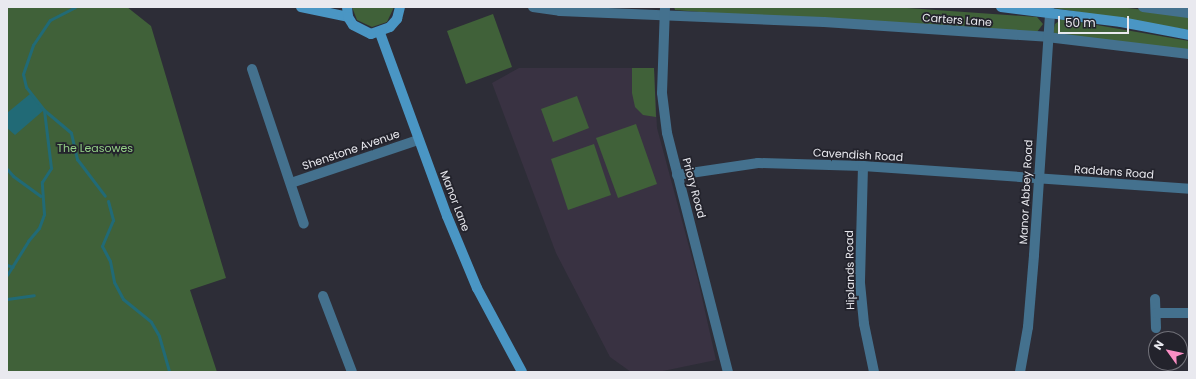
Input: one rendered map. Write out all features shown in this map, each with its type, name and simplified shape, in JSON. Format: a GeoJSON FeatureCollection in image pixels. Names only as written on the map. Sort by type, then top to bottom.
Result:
{"type":"FeatureCollection","features":[{"type":"Feature","properties":{"kind":"main road"},"geometry":{"type":"LineString","coordinates":[[301,7],[347,12],[360,31],[380,33],[394,23],[400,7]]}},
{"type":"Feature","properties":{"kind":"main road","name":"Carters Lane"},"geometry":{"type":"LineString","coordinates":[[1001,7],[1050,12],[1189,35]]}},
{"type":"Feature","properties":{"kind":"main road","name":"Manor Lane"},"geometry":{"type":"LineString","coordinates":[[380,33],[418,140],[477,288],[522,372]]}},
{"type":"Feature","properties":{"kind":"street","name":"Carters Lane"},"geometry":{"type":"LineString","coordinates":[[533,7],[560,11],[664,11],[1047,38],[1189,54]]}},
{"type":"Feature","properties":{"kind":"street"},"geometry":{"type":"LineString","coordinates":[[1143,7],[1189,13]]}},
{"type":"Feature","properties":{"kind":"street","name":"Priory Road"},"geometry":{"type":"LineString","coordinates":[[664,11],[662,93],[667,133],[728,372]]}},
{"type":"Feature","properties":{"kind":"street","name":"Manor Abbey Road"},"geometry":{"type":"LineString","coordinates":[[1020,372],[1028,327],[1050,12]]}},
{"type":"Feature","properties":{"kind":"street"},"geometry":{"type":"LineString","coordinates":[[252,69],[304,224]]}},
{"type":"Feature","properties":{"kind":"street","name":"Shenstone Avenue"},"geometry":{"type":"LineString","coordinates":[[291,183],[418,140]]}},
{"type":"Feature","properties":{"kind":"street","name":"Cavendish Road"},"geometry":{"type":"LineString","coordinates":[[677,175],[758,163],[863,166],[1038,179]]}},
{"type":"Feature","properties":{"kind":"street","name":"Hiplands Road"},"geometry":{"type":"LineString","coordinates":[[863,166],[860,283],[864,324],[874,372]]}},
{"type":"Feature","properties":{"kind":"street","name":"Raddens Road"},"geometry":{"type":"LineString","coordinates":[[1038,179],[1189,189]]}},
{"type":"Feature","properties":{"kind":"street"},"geometry":{"type":"LineString","coordinates":[[323,296],[352,372]]}},
{"type":"Feature","properties":{"kind":"street"},"geometry":{"type":"LineString","coordinates":[[1156,299],[1156,328]]}},
{"type":"Feature","properties":{"kind":"street"},"geometry":{"type":"LineString","coordinates":[[1156,313],[1189,313]]}},
{"type":"Feature","properties":{"kind":"shaded area"},"geometry":{"type":"Polygon","coordinates":[[[519,68],[654,68],[657,128],[698,280],[716,360],[663,371],[631,372],[610,357],[556,253],[492,83],[519,68]]]}},
{"type":"Feature","properties":{"kind":"green space","name":"The Leasowes"},"geometry":{"type":"Polygon","coordinates":[[[7,7],[127,7],[151,26],[226,278],[190,290],[217,372],[7,372],[7,7]]]}},
{"type":"Feature","properties":{"kind":"green space"},"geometry":{"type":"Polygon","coordinates":[[[352,7],[394,7],[387,22],[372,27],[357,20],[352,7]]]}},
{"type":"Feature","properties":{"kind":"green space"},"geometry":{"type":"Polygon","coordinates":[[[674,7],[893,7],[1037,17],[1043,24],[1037,32],[712,13],[675,10],[674,7]]]}},
{"type":"Feature","properties":{"kind":"green space"},"geometry":{"type":"Polygon","coordinates":[[[1048,7],[1119,7],[1189,15],[1189,30],[1048,7]]]}},
{"type":"Feature","properties":{"kind":"green space"},"geometry":{"type":"Polygon","coordinates":[[[493,14],[512,67],[466,84],[447,31],[493,14]]]}},
{"type":"Feature","properties":{"kind":"green space"},"geometry":{"type":"Polygon","coordinates":[[[1062,19],[1189,41],[1189,50],[1056,34],[1053,32],[1055,24],[1062,19]]]}},
{"type":"Feature","properties":{"kind":"green space"},"geometry":{"type":"Polygon","coordinates":[[[632,68],[654,68],[656,117],[643,115],[635,107],[632,93],[632,68]]]}},
{"type":"Feature","properties":{"kind":"green space"},"geometry":{"type":"Polygon","coordinates":[[[577,96],[589,128],[553,142],[541,109],[577,96]]]}},
{"type":"Feature","properties":{"kind":"green space"},"geometry":{"type":"Polygon","coordinates":[[[636,124],[657,184],[618,198],[596,138],[636,124]]]}},
{"type":"Feature","properties":{"kind":"green space"},"geometry":{"type":"Polygon","coordinates":[[[594,144],[611,195],[568,210],[551,159],[594,144]]]}},
{"type":"Feature","properties":{"kind":"water"},"geometry":{"type":"Polygon","coordinates":[[[30,94],[44,110],[15,135],[7,128],[7,113],[30,94]]]}},
{"type":"Feature","properties":{"kind":"waterway"},"geometry":{"type":"LineString","coordinates":[[7,275],[28,241],[39,228],[44,214],[42,182],[51,168],[44,110],[26,87],[23,74],[33,45],[50,20],[75,7]]}},
{"type":"Feature","properties":{"kind":"waterway"},"geometry":{"type":"LineString","coordinates":[[44,110],[71,133],[77,159],[105,196]]}},
{"type":"Feature","properties":{"kind":"waterway"},"geometry":{"type":"LineString","coordinates":[[7,169],[13,176],[41,196]]}},
{"type":"Feature","properties":{"kind":"waterway"},"geometry":{"type":"LineString","coordinates":[[108,201],[113,220],[102,246],[110,261],[114,282],[123,299],[151,322],[159,336],[169,372]]}},
{"type":"Feature","properties":{"kind":"waterway"},"geometry":{"type":"LineString","coordinates":[[7,265],[13,267]]}},
{"type":"Feature","properties":{"kind":"waterway"},"geometry":{"type":"LineString","coordinates":[[7,299],[34,295]]}}]}
